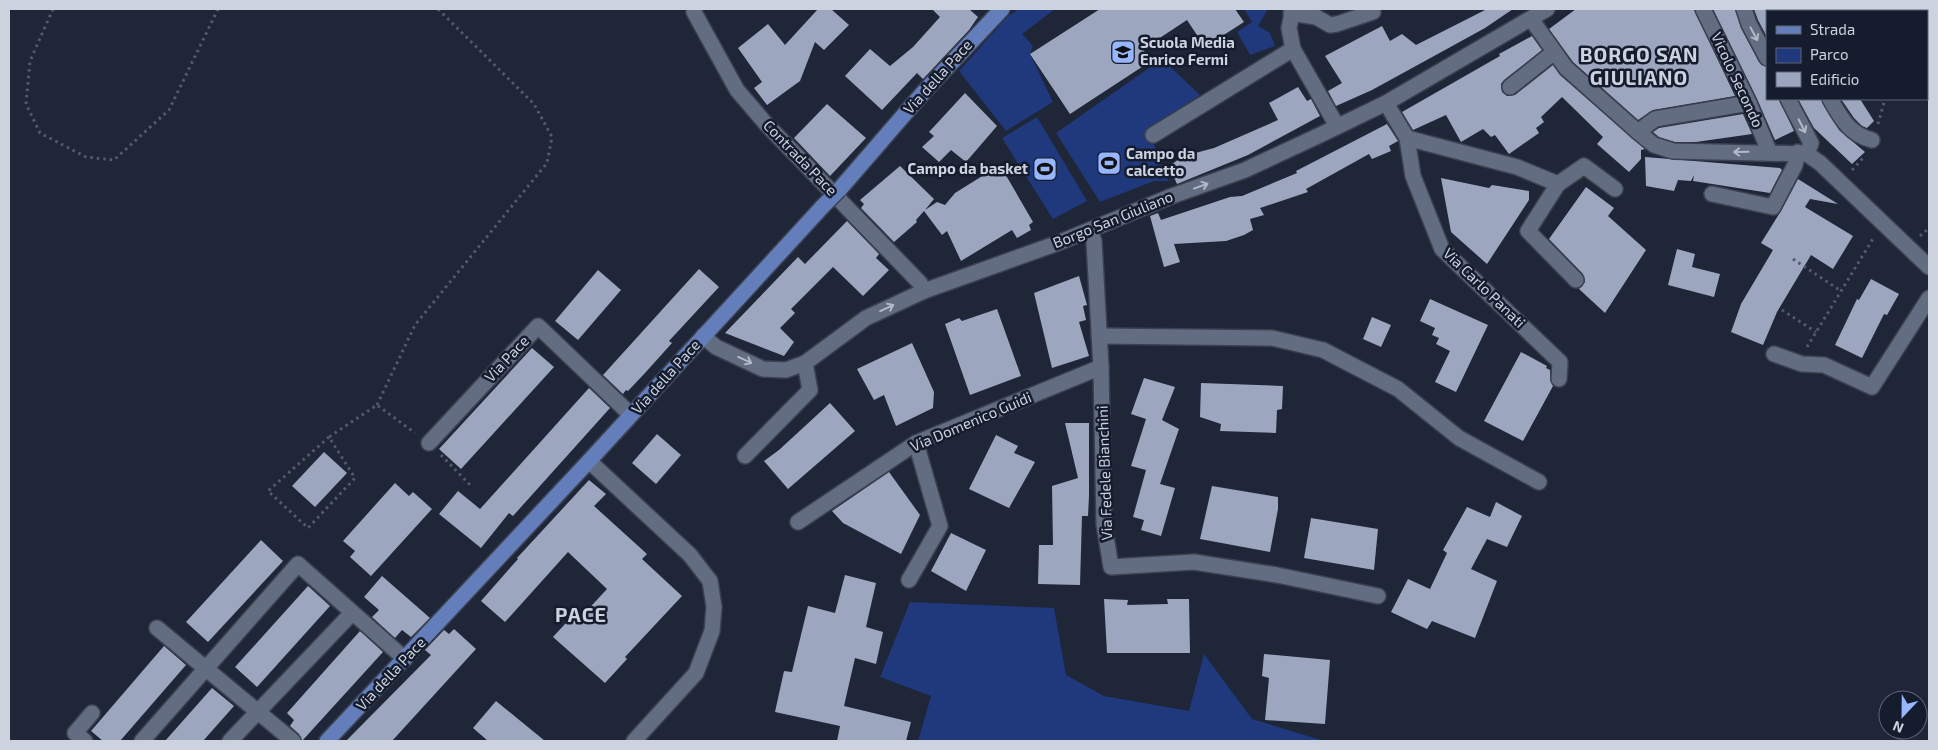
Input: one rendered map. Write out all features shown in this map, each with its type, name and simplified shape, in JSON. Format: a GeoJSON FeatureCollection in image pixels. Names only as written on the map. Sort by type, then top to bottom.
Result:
{"type":"FeatureCollection","features":[{"type":"Feature","properties":{"kind":"main road","name":"Via della Pace"},"geometry":{"type":"LineString","coordinates":[[327,741],[839,190],[922,94],[1002,9]]}},
{"type":"Feature","properties":{"kind":"street","name":"Borgo San Giuliano"},"geometry":{"type":"LineString","coordinates":[[703,336],[716,347],[763,369],[786,370],[805,363],[866,318],[924,290],[1090,230],[1245,170],[1386,103],[1547,9]]}},
{"type":"Feature","properties":{"kind":"street","name":"Vicolo Secondo"},"geometry":{"type":"LineString","coordinates":[[1703,9],[1749,103],[1769,151]]}},
{"type":"Feature","properties":{"kind":"street"},"geometry":{"type":"LineString","coordinates":[[1744,9],[1749,24],[1766,56]]}},
{"type":"Feature","properties":{"kind":"street"},"geometry":{"type":"LineString","coordinates":[[1337,126],[1293,49],[1289,28],[1292,11],[1316,16],[1330,24],[1337,24],[1373,12]]}},
{"type":"Feature","properties":{"kind":"street","name":"Contrada Pace"},"geometry":{"type":"LineString","coordinates":[[694,12],[738,90],[766,124],[844,202],[920,283],[924,290]]}},
{"type":"Feature","properties":{"kind":"street"},"geometry":{"type":"LineString","coordinates":[[1531,19],[1553,53],[1566,68],[1654,144],[1673,151],[1802,153],[1820,163],[1929,266]]}},
{"type":"Feature","properties":{"kind":"street"},"geometry":{"type":"LineString","coordinates":[[1153,135],[1293,49]]}},
{"type":"Feature","properties":{"kind":"street"},"geometry":{"type":"LineString","coordinates":[[1510,88],[1553,53]]}},
{"type":"Feature","properties":{"kind":"street"},"geometry":{"type":"LineString","coordinates":[[1712,194],[1773,207],[1794,165],[1811,143],[1789,100]]}},
{"type":"Feature","properties":{"kind":"street"},"geometry":{"type":"LineString","coordinates":[[1831,100],[1842,118],[1858,136],[1872,140]]}},
{"type":"Feature","properties":{"kind":"street","name":"Via Carlo Panati"},"geometry":{"type":"LineString","coordinates":[[1386,103],[1407,138],[1413,176],[1442,249],[1560,362],[1559,379]]}},
{"type":"Feature","properties":{"kind":"street"},"geometry":{"type":"LineString","coordinates":[[1638,132],[1655,119],[1749,103]]}},
{"type":"Feature","properties":{"kind":"street"},"geometry":{"type":"LineString","coordinates":[[1407,138],[1517,167],[1558,184]]}},
{"type":"Feature","properties":{"kind":"street"},"geometry":{"type":"LineString","coordinates":[[1576,280],[1528,231],[1558,184],[1584,166],[1615,190]]}},
{"type":"Feature","properties":{"kind":"street","name":"Via Fedele Bianchini"},"geometry":{"type":"LineString","coordinates":[[1090,230],[1094,241],[1101,367],[1104,524],[1111,567],[1194,562],[1378,596]]}},
{"type":"Feature","properties":{"kind":"street"},"geometry":{"type":"LineString","coordinates":[[1774,354],[1802,364],[1824,366],[1872,387],[1929,298]]}},
{"type":"Feature","properties":{"kind":"street","name":"Via Pace"},"geometry":{"type":"LineString","coordinates":[[429,443],[538,326],[631,415]]}},
{"type":"Feature","properties":{"kind":"street"},"geometry":{"type":"LineString","coordinates":[[1099,336],[1272,338],[1323,350],[1398,390],[1459,438],[1539,482]]}},
{"type":"Feature","properties":{"kind":"street"},"geometry":{"type":"LineString","coordinates":[[745,456],[810,390],[805,363]]}},
{"type":"Feature","properties":{"kind":"street","name":"Via Domenico Guidi"},"geometry":{"type":"LineString","coordinates":[[798,522],[916,443],[1101,367]]}},
{"type":"Feature","properties":{"kind":"street"},"geometry":{"type":"LineString","coordinates":[[909,580],[940,526],[916,443]]}},
{"type":"Feature","properties":{"kind":"street"},"geometry":{"type":"LineString","coordinates":[[589,461],[690,555],[710,581],[714,607],[712,631],[696,673],[634,741]]}},
{"type":"Feature","properties":{"kind":"street"},"geometry":{"type":"LineString","coordinates":[[142,741],[298,564],[405,659]]}},
{"type":"Feature","properties":{"kind":"street"},"geometry":{"type":"LineString","coordinates":[[230,741],[352,613]]}},
{"type":"Feature","properties":{"kind":"street"},"geometry":{"type":"LineString","coordinates":[[156,628],[207,668],[293,741]]}},
{"type":"Feature","properties":{"kind":"street"},"geometry":{"type":"LineString","coordinates":[[85,741],[75,733],[92,713]]}},
{"type":"Feature","properties":{"kind":"path"},"geometry":{"type":"LineString","coordinates":[[53,9],[30,61],[26,104],[40,133],[86,157],[114,160],[169,110],[218,9]]}},
{"type":"Feature","properties":{"kind":"path"},"geometry":{"type":"LineString","coordinates":[[328,437],[355,478],[308,528],[268,491],[328,437],[377,405],[414,326],[547,163],[552,137],[534,104],[438,9]]}},
{"type":"Feature","properties":{"kind":"path"},"geometry":{"type":"LineString","coordinates":[[1883,110],[1885,100]]}},
{"type":"Feature","properties":{"kind":"path"},"geometry":{"type":"LineString","coordinates":[[1856,165],[1864,157]]}},
{"type":"Feature","properties":{"kind":"path"},"geometry":{"type":"LineString","coordinates":[[1803,353],[1878,231]]}},
{"type":"Feature","properties":{"kind":"path"},"geometry":{"type":"LineString","coordinates":[[1793,259],[1841,291]]}},
{"type":"Feature","properties":{"kind":"path"},"geometry":{"type":"LineString","coordinates":[[1782,310],[1816,332]]}},
{"type":"Feature","properties":{"kind":"path"},"geometry":{"type":"LineString","coordinates":[[377,405],[429,443],[472,487]]}},
{"type":"Feature","properties":{"kind":"green space"},"geometry":{"type":"Polygon","coordinates":[[[1019,9],[1055,9],[1022,34],[1033,46],[1030,54],[1053,102],[1006,131],[959,71],[1008,16],[1019,9]]]}},
{"type":"Feature","properties":{"kind":"green space"},"geometry":{"type":"Polygon","coordinates":[[[1244,9],[1268,9],[1258,26],[1270,33],[1275,46],[1250,55],[1237,32],[1252,22],[1244,9]]]}},
{"type":"Feature","properties":{"kind":"green space"},"geometry":{"type":"Polygon","coordinates":[[[1162,59],[1200,95],[1148,130],[1169,181],[1154,181],[1100,202],[1056,133],[1162,59]]]}},
{"type":"Feature","properties":{"kind":"green space","name":"Campo da basket"},"geometry":{"type":"Polygon","coordinates":[[[1037,117],[1087,201],[1053,219],[1002,138],[1037,117]]]}},
{"type":"Feature","properties":{"kind":"green space"},"geometry":{"type":"Polygon","coordinates":[[[910,602],[1054,608],[1066,675],[1104,696],[1189,711],[1204,654],[1252,719],[1324,741],[918,741],[931,696],[880,677],[910,602]]]}},
{"type":"Feature","properties":{"kind":"building"},"geometry":{"type":"Polygon","coordinates":[[[818,9],[831,9],[849,25],[824,50],[815,42],[800,81],[767,105],[754,88],[762,82],[738,48],[768,24],[785,45],[818,9]]]}},
{"type":"Feature","properties":{"kind":"building"},"geometry":{"type":"Polygon","coordinates":[[[932,9],[969,9],[978,17],[969,30],[923,79],[917,73],[882,110],[845,76],[870,49],[890,66],[913,47],[940,17],[932,9]]]}},
{"type":"Feature","properties":{"kind":"building"},"geometry":{"type":"Polygon","coordinates":[[[1100,9],[1235,9],[1244,22],[1205,47],[1187,20],[1143,49],[1151,61],[1070,114],[1030,54],[1100,9]]]}},
{"type":"Feature","properties":{"kind":"building"},"geometry":{"type":"Polygon","coordinates":[[[1487,9],[1513,9],[1485,28],[1445,50],[1372,90],[1336,106],[1328,91],[1342,83],[1325,56],[1382,26],[1390,41],[1402,34],[1416,45],[1487,9]]]}},
{"type":"Feature","properties":{"kind":"building"},"geometry":{"type":"Polygon","coordinates":[[[1576,9],[1694,9],[1735,96],[1653,110],[1638,120],[1573,62],[1549,29],[1576,9]]]}},
{"type":"Feature","properties":{"kind":"building"},"geometry":{"type":"Polygon","coordinates":[[[1713,9],[1735,9],[1741,28],[1759,62],[1766,66],[1766,100],[1779,100],[1794,131],[1775,140],[1713,9]]]}},
{"type":"Feature","properties":{"kind":"building"},"geometry":{"type":"Polygon","coordinates":[[[1754,9],[1767,9],[1766,35],[1754,9]]]}},
{"type":"Feature","properties":{"kind":"building"},"geometry":{"type":"Polygon","coordinates":[[[1532,36],[1542,50],[1504,80],[1501,84],[1502,92],[1507,96],[1515,95],[1553,65],[1560,75],[1645,149],[1641,150],[1641,159],[1629,172],[1597,144],[1603,137],[1562,97],[1541,117],[1544,122],[1536,128],[1539,133],[1509,154],[1495,135],[1491,137],[1483,129],[1461,142],[1446,115],[1413,130],[1402,112],[1532,36]]]}},
{"type":"Feature","properties":{"kind":"building"},"geometry":{"type":"Polygon","coordinates":[[[1298,87],[1307,101],[1311,99],[1320,116],[1248,155],[1177,184],[1169,166],[1184,156],[1214,148],[1278,120],[1269,103],[1298,87]]]}},
{"type":"Feature","properties":{"kind":"building"},"geometry":{"type":"Polygon","coordinates":[[[965,93],[997,126],[966,162],[951,150],[939,162],[922,147],[934,136],[929,132],[965,93]]]}},
{"type":"Feature","properties":{"kind":"building"},"geometry":{"type":"Polygon","coordinates":[[[1799,100],[1822,100],[1839,130],[1865,152],[1852,164],[1814,128],[1799,100]]]}},
{"type":"Feature","properties":{"kind":"building"},"geometry":{"type":"Polygon","coordinates":[[[1842,100],[1861,100],[1874,121],[1867,128],[1854,118],[1842,100]]]}},
{"type":"Feature","properties":{"kind":"building"},"geometry":{"type":"Polygon","coordinates":[[[827,104],[866,138],[830,176],[794,138],[827,104]]]}},
{"type":"Feature","properties":{"kind":"building"},"geometry":{"type":"Polygon","coordinates":[[[1743,114],[1752,134],[1696,142],[1675,142],[1659,137],[1653,132],[1659,128],[1743,114]]]}},
{"type":"Feature","properties":{"kind":"building"},"geometry":{"type":"Polygon","coordinates":[[[1387,124],[1398,141],[1389,146],[1391,151],[1372,159],[1369,154],[1306,189],[1308,192],[1260,208],[1264,215],[1250,219],[1253,230],[1244,235],[1226,241],[1174,244],[1180,262],[1164,267],[1150,216],[1158,213],[1161,220],[1230,197],[1242,196],[1297,173],[1296,171],[1387,124]]]}},
{"type":"Feature","properties":{"kind":"building"},"geometry":{"type":"Polygon","coordinates":[[[1645,157],[1780,168],[1782,170],[1770,193],[1693,181],[1694,175],[1691,181],[1678,180],[1674,191],[1646,186],[1645,157]]]}},
{"type":"Feature","properties":{"kind":"building"},"geometry":{"type":"Polygon","coordinates":[[[1000,165],[1033,222],[1029,225],[1031,230],[1017,238],[1012,230],[961,261],[947,231],[942,235],[924,211],[916,220],[917,222],[894,242],[861,208],[864,204],[860,200],[900,166],[934,199],[925,210],[937,202],[945,205],[955,193],[1000,165]]]}},
{"type":"Feature","properties":{"kind":"building"},"geometry":{"type":"Polygon","coordinates":[[[1441,178],[1489,188],[1492,185],[1529,191],[1529,200],[1487,264],[1451,232],[1441,178]]]}},
{"type":"Feature","properties":{"kind":"building"},"geometry":{"type":"Polygon","coordinates":[[[1798,179],[1838,204],[1810,199],[1805,207],[1853,236],[1833,269],[1811,255],[1777,312],[1763,345],[1731,332],[1741,304],[1773,250],[1761,243],[1798,179]]]}},
{"type":"Feature","properties":{"kind":"building"},"geometry":{"type":"Polygon","coordinates":[[[1586,187],[1614,208],[1608,216],[1646,250],[1605,313],[1579,289],[1585,282],[1583,274],[1549,239],[1586,187]]]}},
{"type":"Feature","properties":{"kind":"building"},"geometry":{"type":"Polygon","coordinates":[[[847,221],[879,254],[876,258],[889,270],[863,296],[833,267],[791,309],[795,313],[780,328],[794,342],[784,356],[725,333],[798,257],[805,264],[847,221]]]}},
{"type":"Feature","properties":{"kind":"building"},"geometry":{"type":"Polygon","coordinates":[[[1677,249],[1695,254],[1692,267],[1720,274],[1714,297],[1668,285],[1677,249]]]}},
{"type":"Feature","properties":{"kind":"building"},"geometry":{"type":"Polygon","coordinates":[[[699,269],[719,287],[669,341],[672,343],[628,391],[626,390],[623,394],[603,375],[699,269]]]}},
{"type":"Feature","properties":{"kind":"building"},"geometry":{"type":"Polygon","coordinates":[[[598,270],[621,290],[578,340],[555,321],[598,270]]]}},
{"type":"Feature","properties":{"kind":"building"},"geometry":{"type":"Polygon","coordinates":[[[1079,276],[1087,305],[1083,306],[1086,320],[1079,322],[1089,356],[1052,368],[1034,293],[1079,276]]]}},
{"type":"Feature","properties":{"kind":"building"},"geometry":{"type":"Polygon","coordinates":[[[1871,279],[1899,294],[1887,315],[1884,314],[1862,358],[1835,345],[1857,299],[1859,300],[1871,279]]]}},
{"type":"Feature","properties":{"kind":"building"},"geometry":{"type":"Polygon","coordinates":[[[1430,299],[1488,325],[1456,392],[1435,382],[1450,351],[1436,344],[1439,338],[1432,335],[1435,328],[1420,321],[1430,299]]]}},
{"type":"Feature","properties":{"kind":"building"},"geometry":{"type":"Polygon","coordinates":[[[997,309],[1021,376],[970,395],[945,324],[959,318],[962,321],[997,309]]]}},
{"type":"Feature","properties":{"kind":"building"},"geometry":{"type":"Polygon","coordinates":[[[1372,317],[1391,325],[1381,347],[1363,339],[1372,317]]]}},
{"type":"Feature","properties":{"kind":"building"},"geometry":{"type":"Polygon","coordinates":[[[912,343],[934,392],[933,408],[896,426],[884,395],[874,400],[857,369],[912,343]]]}},
{"type":"Feature","properties":{"kind":"building"},"geometry":{"type":"Polygon","coordinates":[[[532,348],[554,367],[461,469],[439,449],[532,348]]]}},
{"type":"Feature","properties":{"kind":"building"},"geometry":{"type":"Polygon","coordinates":[[[1521,352],[1547,366],[1546,368],[1550,370],[1550,379],[1553,386],[1523,441],[1484,421],[1521,352]]]}},
{"type":"Feature","properties":{"kind":"building"},"geometry":{"type":"Polygon","coordinates":[[[1144,378],[1175,387],[1162,420],[1179,429],[1160,484],[1175,488],[1161,536],[1141,530],[1144,520],[1133,517],[1146,470],[1131,466],[1146,419],[1131,414],[1144,378]]]}},
{"type":"Feature","properties":{"kind":"building"},"geometry":{"type":"Polygon","coordinates":[[[1201,383],[1283,386],[1282,409],[1277,410],[1276,433],[1220,431],[1221,424],[1200,417],[1201,383]]]}},
{"type":"Feature","properties":{"kind":"building"},"geometry":{"type":"Polygon","coordinates":[[[589,388],[610,408],[513,516],[509,513],[481,548],[439,514],[458,491],[480,509],[589,388]]]}},
{"type":"Feature","properties":{"kind":"building"},"geometry":{"type":"Polygon","coordinates":[[[830,403],[855,431],[788,489],[764,461],[779,450],[830,403]]]}},
{"type":"Feature","properties":{"kind":"building"},"geometry":{"type":"Polygon","coordinates":[[[1065,423],[1089,423],[1088,516],[1082,516],[1080,585],[1038,584],[1039,545],[1053,545],[1052,486],[1078,478],[1065,423]]]}},
{"type":"Feature","properties":{"kind":"building"},"geometry":{"type":"Polygon","coordinates":[[[657,434],[681,455],[656,484],[632,463],[657,434]]]}},
{"type":"Feature","properties":{"kind":"building"},"geometry":{"type":"Polygon","coordinates":[[[996,435],[1018,446],[1014,453],[1035,462],[1009,508],[969,489],[996,435]]]}},
{"type":"Feature","properties":{"kind":"building"},"geometry":{"type":"Polygon","coordinates":[[[324,452],[347,473],[315,507],[292,486],[324,452]]]}},
{"type":"Feature","properties":{"kind":"building"},"geometry":{"type":"Polygon","coordinates":[[[889,472],[920,515],[901,554],[843,523],[832,511],[889,472]]]}},
{"type":"Feature","properties":{"kind":"building"},"geometry":{"type":"Polygon","coordinates":[[[589,480],[606,494],[594,506],[647,554],[642,559],[682,596],[625,657],[627,659],[605,683],[553,637],[576,612],[581,617],[607,589],[568,552],[505,622],[481,601],[517,558],[589,480]]]}},
{"type":"Feature","properties":{"kind":"building"},"geometry":{"type":"Polygon","coordinates":[[[395,483],[409,496],[413,492],[432,509],[371,576],[350,557],[355,551],[343,541],[395,483]]]}},
{"type":"Feature","properties":{"kind":"building"},"geometry":{"type":"Polygon","coordinates":[[[1212,486],[1278,497],[1278,509],[1270,552],[1200,539],[1212,486]]]}},
{"type":"Feature","properties":{"kind":"building"},"geometry":{"type":"Polygon","coordinates":[[[1496,502],[1522,516],[1507,547],[1487,539],[1471,569],[1497,581],[1475,638],[1432,621],[1427,629],[1391,612],[1408,579],[1430,589],[1447,553],[1443,550],[1467,507],[1490,517],[1496,502]]]}},
{"type":"Feature","properties":{"kind":"building"},"geometry":{"type":"Polygon","coordinates":[[[1311,518],[1378,529],[1374,570],[1304,558],[1311,518]]]}},
{"type":"Feature","properties":{"kind":"building"},"geometry":{"type":"Polygon","coordinates":[[[951,533],[986,550],[966,591],[931,571],[951,533]]]}},
{"type":"Feature","properties":{"kind":"building"},"geometry":{"type":"Polygon","coordinates":[[[261,540],[283,561],[208,642],[186,622],[261,540]]]}},
{"type":"Feature","properties":{"kind":"building"},"geometry":{"type":"Polygon","coordinates":[[[845,575],[876,583],[866,627],[883,632],[876,664],[855,658],[844,706],[911,722],[906,741],[837,741],[840,726],[775,712],[784,671],[792,672],[808,606],[835,613],[845,575]]]}},
{"type":"Feature","properties":{"kind":"building"},"geometry":{"type":"Polygon","coordinates":[[[382,576],[430,618],[411,637],[402,630],[395,638],[372,617],[379,610],[364,597],[382,576]]]}},
{"type":"Feature","properties":{"kind":"building"},"geometry":{"type":"Polygon","coordinates":[[[308,586],[330,606],[257,687],[235,667],[308,586]]]}},
{"type":"Feature","properties":{"kind":"building"},"geometry":{"type":"Polygon","coordinates":[[[1104,599],[1128,600],[1127,605],[1168,604],[1167,599],[1189,599],[1190,653],[1107,653],[1104,599]]]}},
{"type":"Feature","properties":{"kind":"building"},"geometry":{"type":"Polygon","coordinates":[[[454,629],[476,649],[392,741],[346,741],[431,655],[425,650],[444,630],[449,634],[454,629]]]}},
{"type":"Feature","properties":{"kind":"building"},"geometry":{"type":"Polygon","coordinates":[[[360,631],[383,652],[302,741],[299,734],[290,726],[294,720],[287,713],[360,631]]]}},
{"type":"Feature","properties":{"kind":"building"},"geometry":{"type":"Polygon","coordinates":[[[164,646],[186,665],[120,741],[103,741],[91,731],[164,646]]]}},
{"type":"Feature","properties":{"kind":"building"},"geometry":{"type":"Polygon","coordinates":[[[1264,654],[1330,660],[1325,724],[1265,720],[1269,678],[1262,676],[1264,654]]]}},
{"type":"Feature","properties":{"kind":"building"},"geometry":{"type":"Polygon","coordinates":[[[212,688],[234,706],[203,741],[165,741],[212,688]]]}},
{"type":"Feature","properties":{"kind":"building"},"geometry":{"type":"Polygon","coordinates":[[[496,701],[545,741],[488,741],[473,728],[496,701]]]}},
{"type":"Feature","properties":{"kind":"place","name":"Scuola Media Enrico Fermi"},"geometry":{"type":"Point","coordinates":[1123,52]}},
{"type":"Feature","properties":{"kind":"place","name":"Campo da calcetto"},"geometry":{"type":"Point","coordinates":[1109,163]}},
{"type":"Feature","properties":{"kind":"place","name":"Campo da basket"},"geometry":{"type":"Point","coordinates":[1045,169]}},
{"type":"Feature","properties":{"kind":"district","name":"BORGO SAN GIULIANO"},"geometry":{"type":"Point","coordinates":[1639,66]}},
{"type":"Feature","properties":{"kind":"district","name":"PACE"},"geometry":{"type":"Point","coordinates":[581,615]}}]}
